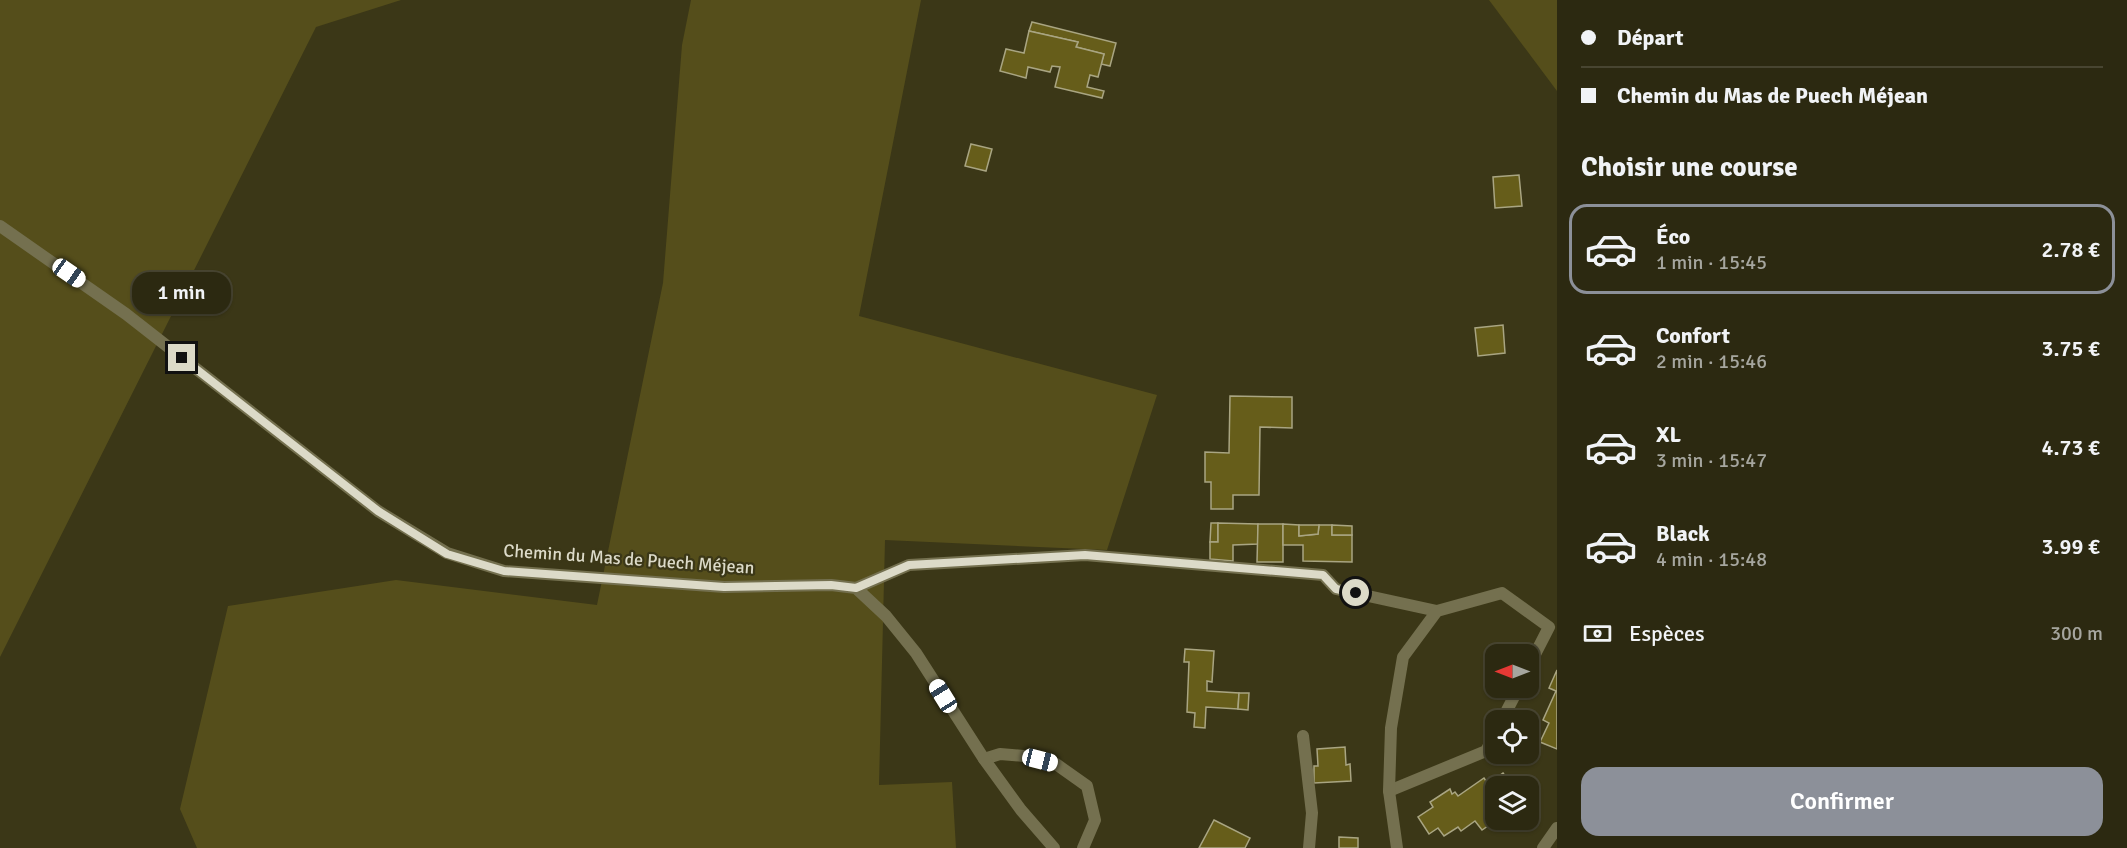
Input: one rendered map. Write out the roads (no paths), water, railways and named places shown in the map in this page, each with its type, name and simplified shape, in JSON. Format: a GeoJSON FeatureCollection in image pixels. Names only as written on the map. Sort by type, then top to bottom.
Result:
{"type":"FeatureCollection","features":[{"type":"Feature","properties":{"kind":"street","name":"Chemin du Mas de Puech Méjean"},"geometry":{"type":"LineString","coordinates":[[0,226],[126,314],[378,511],[447,554],[504,571],[526,573],[724,587],[831,585],[856,588]]}},
{"type":"Feature","properties":{"kind":"street"},"geometry":{"type":"LineString","coordinates":[[1054,848],[1021,810],[984,759],[916,654],[886,616],[856,588],[909,565],[1085,555],[1323,575],[1336,589],[1437,611],[1502,593],[1553,627],[1539,650]]}},
{"type":"Feature","properties":{"kind":"street"},"geometry":{"type":"LineString","coordinates":[[1396,848],[1389,791],[1390,728],[1403,657],[1437,611]]}},
{"type":"Feature","properties":{"kind":"street"},"geometry":{"type":"LineString","coordinates":[[1304,736],[1312,813],[1309,848]]}},
{"type":"Feature","properties":{"kind":"street"},"geometry":{"type":"LineString","coordinates":[[1389,791],[1485,751]]}},
{"type":"Feature","properties":{"kind":"street"},"geometry":{"type":"LineString","coordinates":[[984,759],[1000,754],[1024,756],[1056,764],[1086,786],[1095,820],[1083,848]]}},
{"type":"Feature","properties":{"kind":"street"},"geometry":{"type":"LineString","coordinates":[[1543,848],[1557,828]]}}]}
